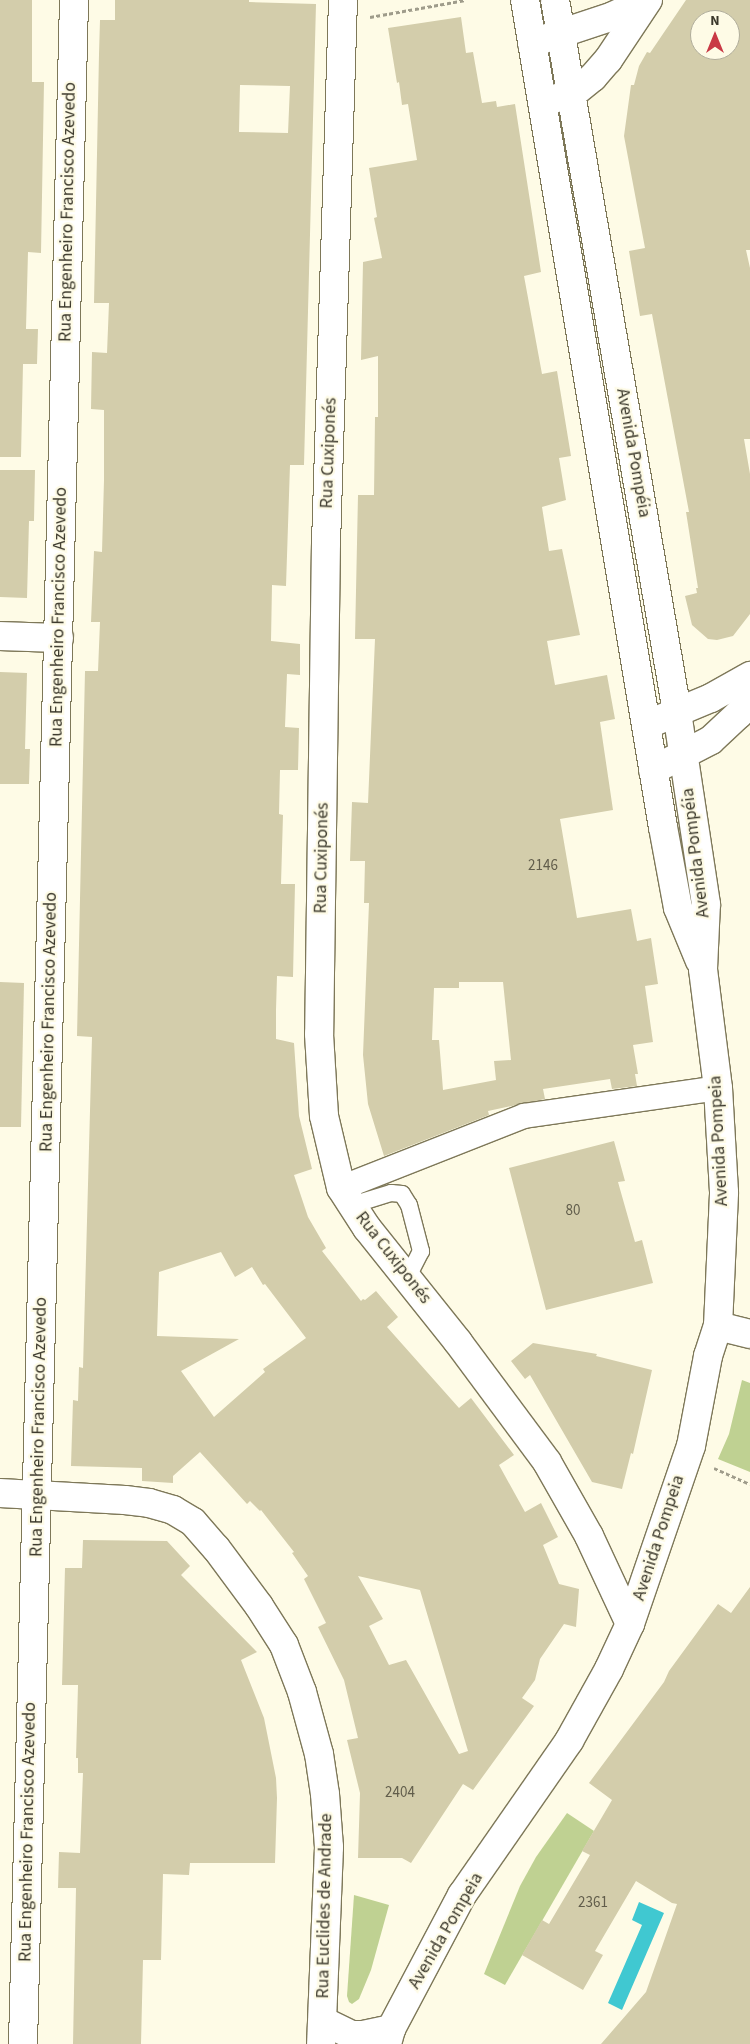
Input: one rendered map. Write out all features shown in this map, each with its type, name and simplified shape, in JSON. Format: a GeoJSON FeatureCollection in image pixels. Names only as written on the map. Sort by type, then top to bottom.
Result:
{"type":"FeatureCollection","features":[{"type":"Feature","properties":{"kind":"street","name":"Rua Engenheiro Francisco Azevedo"},"geometry":{"type":"LineString","coordinates":[[23,2044],[74,0]]}},
{"type":"Feature","properties":{"kind":"street","name":"Avenida Pompéia"},"geometry":{"type":"LineString","coordinates":[[525,0],[653,770],[678,908],[703,969]]}},
{"type":"Feature","properties":{"kind":"street","name":"Avenida Pompéia"},"geometry":{"type":"LineString","coordinates":[[556,0],[684,756],[706,904],[703,969]]}},
{"type":"Feature","properties":{"kind":"street"},"geometry":{"type":"LineString","coordinates":[[532,43],[562,35],[613,16],[648,0]]}},
{"type":"Feature","properties":{"kind":"street"},"geometry":{"type":"LineString","coordinates":[[542,102],[572,94],[593,77],[608,60],[648,0]]}},
{"type":"Feature","properties":{"kind":"street","name":"Rua Cuxiponés"},"geometry":{"type":"LineString","coordinates":[[343,11],[326,543],[319,1034],[324,1116],[346,1197],[367,1228],[547,1462],[588,1536],[630,1624]]}},
{"type":"Feature","properties":{"kind":"street"},"geometry":{"type":"LineString","coordinates":[[0,636],[59,638]]}},
{"type":"Feature","properties":{"kind":"street"},"geometry":{"type":"LineString","coordinates":[[646,725],[712,698],[750,676]]}},
{"type":"Feature","properties":{"kind":"street"},"geometry":{"type":"LineString","coordinates":[[653,770],[684,756],[710,740],[739,714],[750,699]]}},
{"type":"Feature","properties":{"kind":"street","name":"Avenida Pompeia"},"geometry":{"type":"LineString","coordinates":[[389,2036],[462,1896],[570,1741],[609,1669],[630,1624],[691,1446],[708,1356],[718,1326],[724,1192],[718,1088],[703,969]]}},
{"type":"Feature","properties":{"kind":"street"},"geometry":{"type":"LineString","coordinates":[[346,1197],[524,1116],[718,1088]]}},
{"type":"Feature","properties":{"kind":"street"},"geometry":{"type":"LineString","coordinates":[[718,1326],[750,1334]]}},
{"type":"Feature","properties":{"kind":"street","name":"Rua Euclides de Andrade"},"geometry":{"type":"LineString","coordinates":[[0,1493],[37,1493],[149,1503],[173,1510],[193,1522],[216,1548],[259,1606],[284,1645],[302,1692],[319,1754],[325,1794],[328,1847],[322,2032]]}},
{"type":"Feature","properties":{"kind":"street"},"geometry":{"type":"LineString","coordinates":[[322,2032],[389,2036]]}},
{"type":"Feature","properties":{"kind":"lane"},"geometry":{"type":"LineString","coordinates":[[346,1197],[391,1193],[402,1194],[409,1205],[421,1251],[408,1279]]}},
{"type":"Feature","properties":{"kind":"path"},"geometry":{"type":"LineString","coordinates":[[343,11],[465,0]]}},
{"type":"Feature","properties":{"kind":"path"},"geometry":{"type":"LineString","coordinates":[[686,1457],[750,1484]]}},
{"type":"Feature","properties":{"kind":"green space"},"geometry":{"type":"Polygon","coordinates":[[[742,1380],[750,1383],[750,1472],[718,1459],[729,1434],[742,1380]]]}},
{"type":"Feature","properties":{"kind":"green space"},"geometry":{"type":"Polygon","coordinates":[[[567,1813],[594,1831],[505,1985],[484,1974],[520,1886],[536,1857],[567,1813]]]}},
{"type":"Feature","properties":{"kind":"green space"},"geometry":{"type":"Polygon","coordinates":[[[354,1895],[389,1905],[371,1970],[359,1999],[352,2004],[347,1996],[354,1895]]]}},
{"type":"Feature","properties":{"kind":"water"},"geometry":{"type":"Polygon","coordinates":[[[639,1902],[664,1913],[622,2010],[608,2003],[642,1925],[632,1920],[639,1902]]]}},
{"type":"Feature","properties":{"kind":"building"},"geometry":{"type":"Polygon","coordinates":[[[0,0],[32,0],[32,82],[44,82],[41,253],[28,252],[26,329],[38,329],[37,364],[23,364],[21,457],[0,457],[0,0]]]}},
{"type":"Feature","properties":{"kind":"building"},"geometry":{"type":"Polygon","coordinates":[[[115,0],[249,0],[249,2],[316,4],[304,465],[290,465],[286,586],[272,585],[271,641],[300,644],[300,675],[287,674],[285,727],[299,728],[298,770],[280,770],[279,814],[283,815],[281,884],[295,884],[293,977],[277,976],[276,1010],[276,1039],[294,1043],[299,1116],[312,1169],[294,1175],[308,1217],[326,1248],[322,1251],[361,1301],[376,1291],[398,1317],[387,1327],[459,1408],[471,1398],[514,1455],[499,1465],[525,1512],[541,1503],[558,1537],[543,1545],[559,1584],[579,1589],[576,1627],[564,1624],[540,1659],[535,1680],[522,1698],[534,1706],[473,1790],[463,1784],[411,1863],[402,1858],[358,1858],[360,1793],[347,1740],[358,1738],[344,1680],[318,1627],[326,1623],[304,1579],[308,1576],[292,1553],[294,1552],[261,1510],[250,1501],[247,1504],[200,1452],[173,1476],[173,1483],[142,1481],[142,1468],[71,1466],[73,1400],[78,1401],[79,1367],[83,1368],[92,1037],[77,1036],[85,671],[98,671],[100,622],[91,622],[94,551],[102,552],[104,480],[104,410],[91,409],[92,352],[107,353],[109,303],[94,303],[100,20],[115,20],[115,0]],[[240,85],[239,132],[288,133],[290,86],[240,85]],[[221,1252],[159,1272],[157,1336],[239,1339],[181,1371],[214,1417],[265,1372],[263,1369],[306,1338],[265,1284],[263,1285],[252,1267],[235,1277],[221,1252]],[[358,1576],[383,1619],[369,1626],[389,1665],[406,1660],[459,1754],[468,1751],[420,1590],[358,1576]]]}},
{"type":"Feature","properties":{"kind":"building"},"geometry":{"type":"Polygon","coordinates":[[[686,0],[750,0],[750,250],[746,250],[750,268],[750,439],[744,439],[750,474],[750,614],[733,636],[717,640],[708,639],[692,625],[685,596],[697,593],[696,588],[698,588],[686,512],[689,512],[652,314],[640,316],[629,251],[645,248],[624,136],[631,85],[634,85],[639,66],[647,52],[650,53],[686,0]]]}},
{"type":"Feature","properties":{"kind":"building"},"geometry":{"type":"Polygon","coordinates":[[[461,17],[466,53],[473,52],[482,103],[496,101],[497,107],[515,104],[541,272],[524,276],[542,374],[557,371],[571,456],[559,458],[566,500],[542,507],[549,551],[562,549],[580,635],[547,641],[555,685],[607,675],[615,719],[600,722],[613,810],[560,819],[577,918],[631,909],[637,941],[651,938],[658,984],[645,986],[653,1042],[633,1045],[638,1074],[635,1074],[637,1086],[612,1089],[610,1079],[543,1089],[545,1099],[488,1111],[489,1115],[384,1156],[368,1104],[363,1055],[369,903],[364,903],[365,861],[350,861],[352,802],[368,803],[375,639],[355,639],[358,495],[374,495],[375,417],[378,417],[378,356],[361,360],[363,262],[382,258],[374,218],[377,217],[369,168],[417,160],[408,104],[402,105],[388,28],[461,17]],[[459,982],[459,988],[434,988],[432,1040],[439,1040],[443,1090],[496,1080],[494,1061],[511,1060],[503,982],[459,982]]]}},
{"type":"Feature","properties":{"kind":"building"},"geometry":{"type":"Polygon","coordinates":[[[0,470],[35,470],[34,521],[29,521],[27,598],[0,597],[0,470]]]}},
{"type":"Feature","properties":{"kind":"building"},"geometry":{"type":"Polygon","coordinates":[[[0,672],[27,673],[25,749],[30,749],[29,784],[0,784],[0,672]]]}},
{"type":"Feature","properties":{"kind":"building"},"geometry":{"type":"Polygon","coordinates":[[[0,982],[24,983],[21,1127],[0,1127],[0,982]]]}},
{"type":"Feature","properties":{"kind":"building"},"geometry":{"type":"Polygon","coordinates":[[[614,1141],[625,1181],[618,1182],[635,1242],[642,1240],[653,1283],[546,1310],[509,1168],[614,1141]]]}},
{"type":"Feature","properties":{"kind":"building"},"geometry":{"type":"Polygon","coordinates":[[[533,1343],[597,1354],[596,1356],[652,1370],[633,1454],[631,1453],[622,1489],[592,1482],[530,1375],[525,1379],[511,1361],[533,1343]]]}},
{"type":"Feature","properties":{"kind":"building"},"geometry":{"type":"Polygon","coordinates":[[[83,1540],[167,1541],[190,1566],[181,1575],[257,1652],[241,1660],[264,1718],[276,1778],[275,1863],[190,1863],[189,1875],[163,1874],[161,1960],[143,1960],[141,2044],[73,2044],[76,1888],[58,1888],[59,1852],[80,1853],[83,1773],[78,1773],[78,1758],[76,1758],[78,1685],[62,1685],[65,1568],[82,1568],[83,1540]]]}},
{"type":"Feature","properties":{"kind":"building"},"geometry":{"type":"Polygon","coordinates":[[[750,1587],[750,2044],[601,2044],[646,1992],[677,1904],[672,1903],[636,1881],[595,1951],[603,1955],[583,1990],[522,1955],[542,1920],[549,1924],[590,1855],[582,1851],[612,1800],[589,1783],[664,1682],[669,1671],[718,1604],[731,1613],[750,1587]]]}}]}
